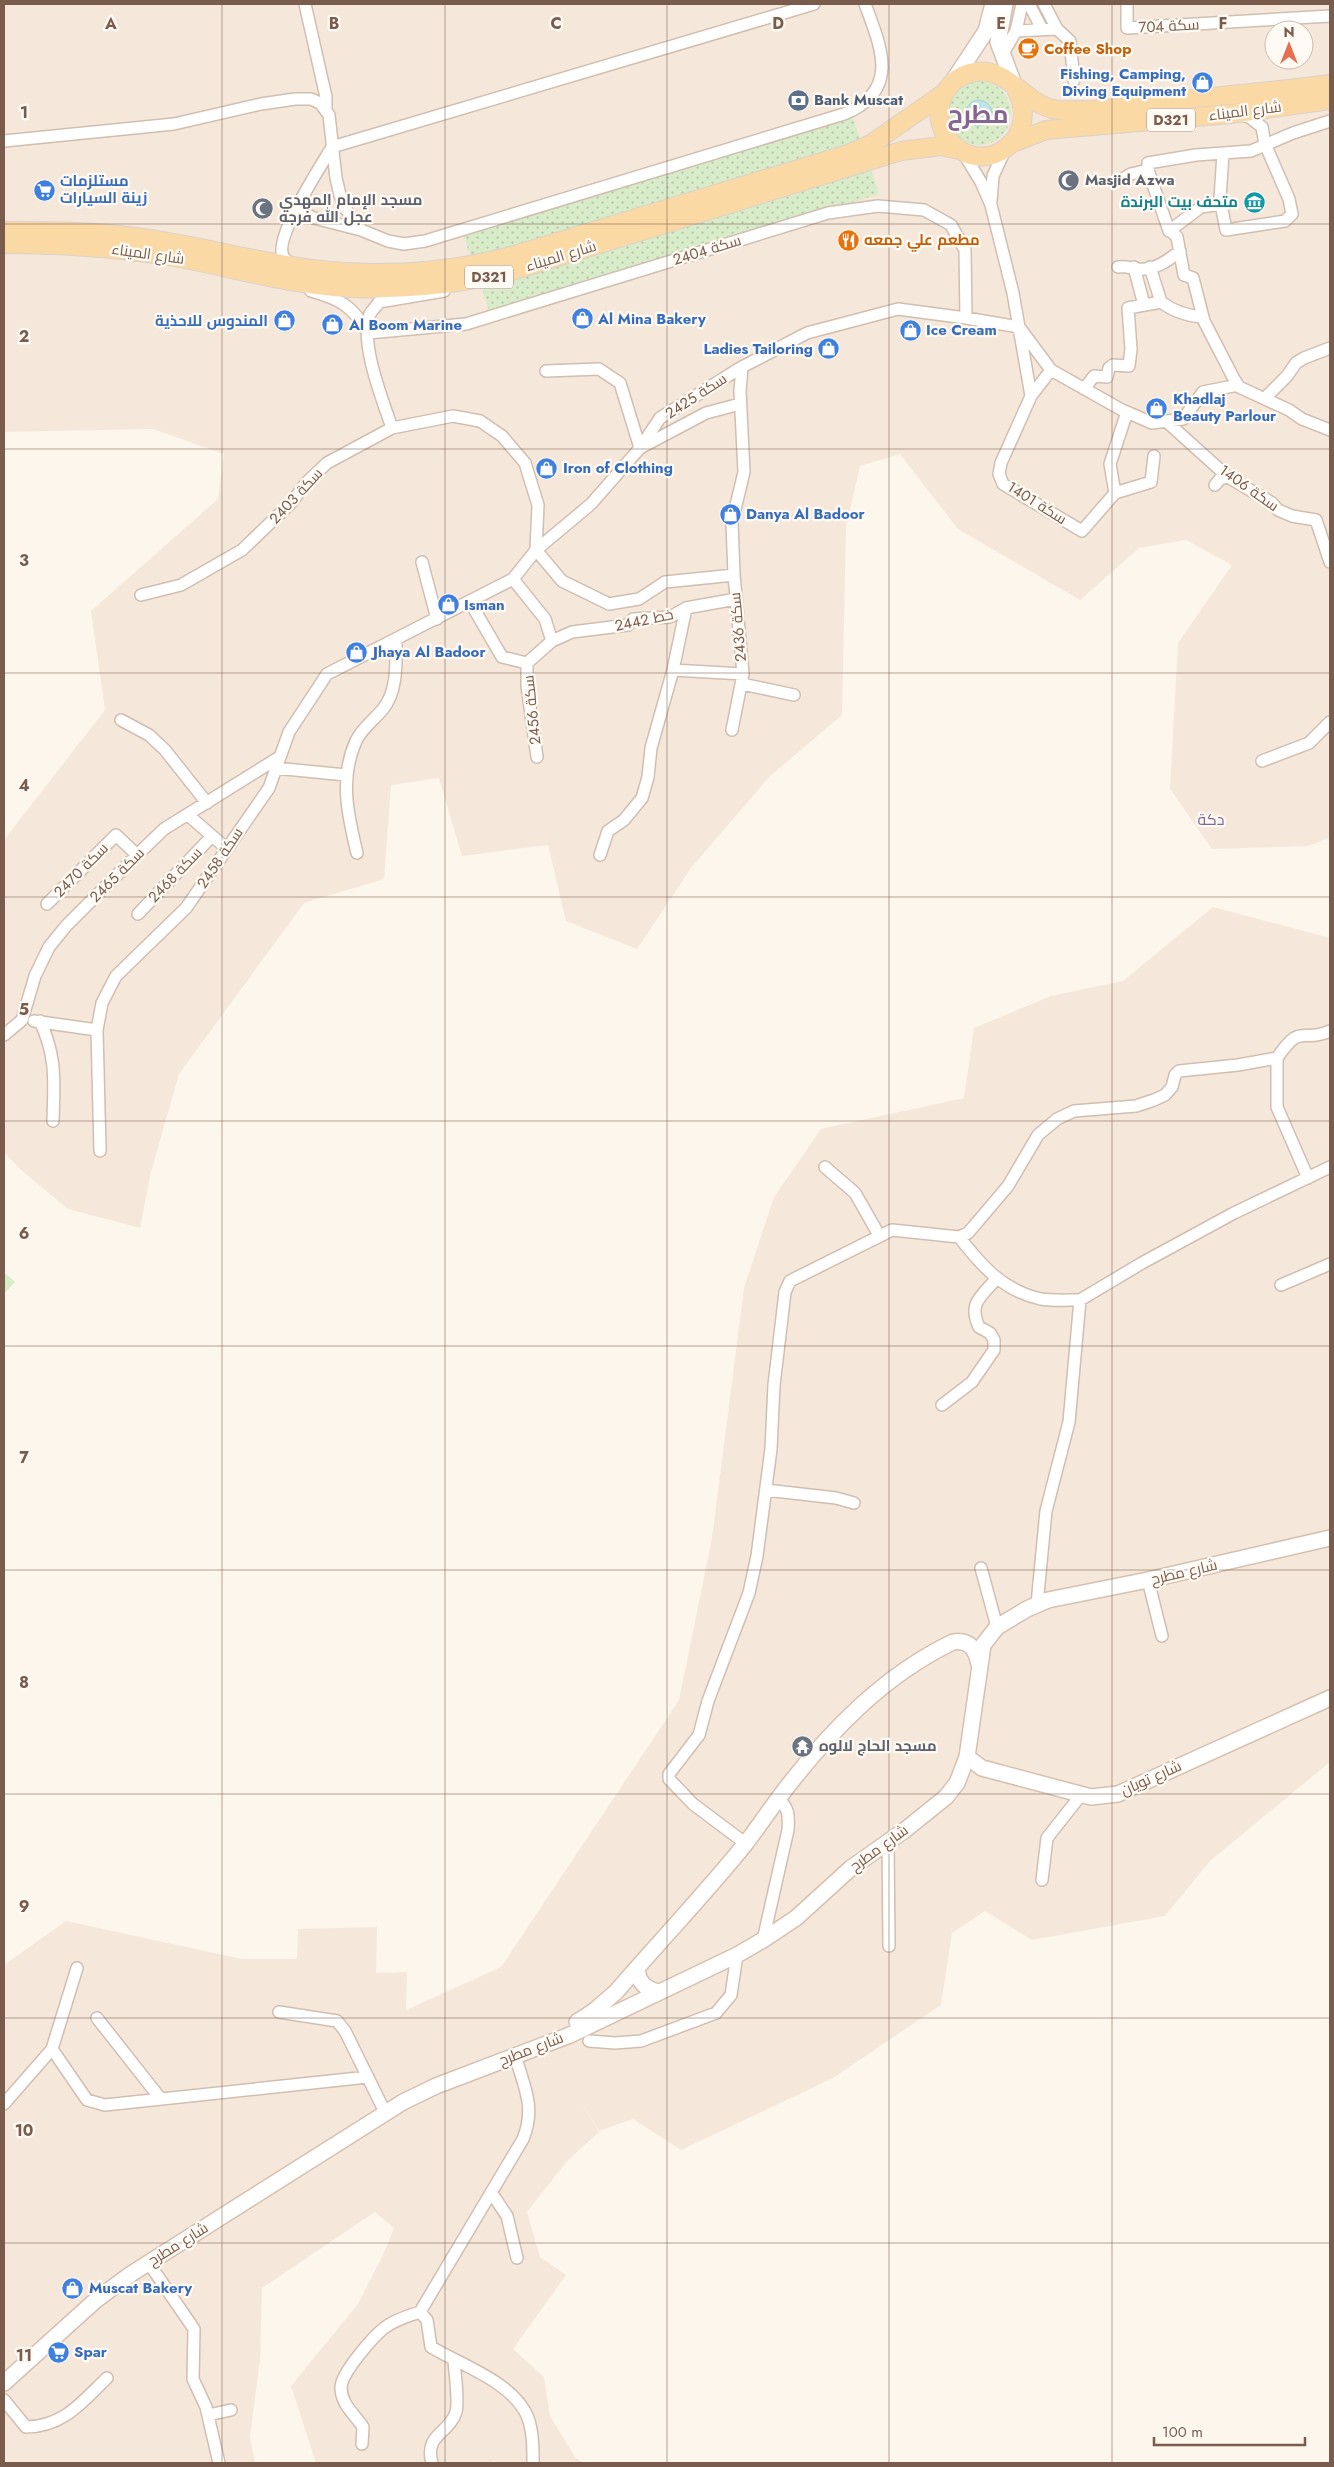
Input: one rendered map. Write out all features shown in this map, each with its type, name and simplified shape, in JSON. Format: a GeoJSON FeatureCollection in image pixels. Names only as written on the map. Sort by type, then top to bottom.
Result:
{"type":"FeatureCollection","features":[{"type":"Feature","properties":{"kind":"main road"},"geometry":{"type":"LineString","coordinates":[[960,150],[950,142],[943,132],[939,120],[946,89],[986,31],[993,4]]}},
{"type":"Feature","properties":{"kind":"main road"},"geometry":{"type":"LineString","coordinates":[[1004,4],[999,37],[1002,55],[1024,111],[1023,122],[1009,146]]}},
{"type":"Feature","properties":{"kind":"main road","name":"D321"},"geometry":{"type":"LineString","coordinates":[[946,89],[962,76],[975,72],[990,72],[1003,77],[1015,88]]}},
{"type":"Feature","properties":{"kind":"main road","name":"شارع الميناء"},"geometry":{"type":"LineString","coordinates":[[1015,88],[1056,110],[1098,110],[1330,84]]}},
{"type":"Feature","properties":{"kind":"main road","name":"شارع الميناء"},"geometry":{"type":"LineString","coordinates":[[4,231],[94,233],[136,237],[291,265],[345,272],[404,272],[457,268],[508,257],[848,154],[878,139],[946,89]]}},
{"type":"Feature","properties":{"kind":"main road","name":"شارع الميناء"},"geometry":{"type":"LineString","coordinates":[[1009,146],[1046,130],[1230,114],[1330,100]]}},
{"type":"Feature","properties":{"kind":"main road","name":"شارع الميناء"},"geometry":{"type":"LineString","coordinates":[[4,244],[48,244],[139,252],[344,288],[404,287],[459,283],[512,272],[901,151],[941,146],[960,150]]}},
{"type":"Feature","properties":{"kind":"main road","name":"D321"},"geometry":{"type":"LineString","coordinates":[[960,150],[984,156],[1009,146]]}},
{"type":"Feature","properties":{"kind":"main road","name":"شارع مطرح"},"geometry":{"type":"LineString","coordinates":[[4,2383],[96,2300],[148,2262],[403,2102],[436,2086],[515,2055],[580,2038],[658,1992],[737,1955],[764,1940],[796,1918],[851,1868],[946,1797],[957,1783],[966,1757],[978,1664],[983,1645],[997,1626],[1038,1604],[1060,1597],[1148,1580],[1330,1538]]}},
{"type":"Feature","properties":{"kind":"main road","name":"شارع مطرح"},"geometry":{"type":"LineString","coordinates":[[4,2371],[82,2300],[114,2275],[382,2106],[442,2074],[556,2031],[582,2019],[606,2002],[746,1843],[778,1798],[847,1717],[905,1670],[948,1644],[959,1641],[971,1645],[975,1650],[978,1664]]}},
{"type":"Feature","properties":{"kind":"main road","name":"شارع تويان"},"geometry":{"type":"LineString","coordinates":[[966,1757],[982,1768],[1091,1798],[1118,1794],[1330,1698]]}},
{"type":"Feature","properties":{"kind":"main road"},"geometry":{"type":"LineString","coordinates":[[637,1968],[640,1982],[645,1987],[658,1992]]}},
{"type":"Feature","properties":{"kind":"street"},"geometry":{"type":"LineString","coordinates":[[304,4],[326,97],[326,109],[332,127],[332,147],[340,195],[345,208],[361,230]]}},
{"type":"Feature","properties":{"kind":"street"},"geometry":{"type":"LineString","coordinates":[[291,265],[283,256],[282,243],[296,210],[332,147],[814,4]]}},
{"type":"Feature","properties":{"kind":"street"},"geometry":{"type":"LineString","coordinates":[[296,210],[314,218],[361,230],[388,241],[404,244],[425,241],[859,108],[868,102],[878,85],[883,66],[881,49],[864,4]]}},
{"type":"Feature","properties":{"kind":"street"},"geometry":{"type":"LineString","coordinates":[[1002,55],[1016,30],[1022,4]]}},
{"type":"Feature","properties":{"kind":"street"},"geometry":{"type":"LineString","coordinates":[[1030,4],[1042,29]]}},
{"type":"Feature","properties":{"kind":"street"},"geometry":{"type":"LineString","coordinates":[[1044,4],[1057,29],[1070,41],[1074,80]]}},
{"type":"Feature","properties":{"kind":"street","name":"سكة 704"},"geometry":{"type":"LineString","coordinates":[[1128,4],[1127,28],[1330,16]]}},
{"type":"Feature","properties":{"kind":"street"},"geometry":{"type":"LineString","coordinates":[[1016,30],[1057,29]]}},
{"type":"Feature","properties":{"kind":"street"},"geometry":{"type":"LineString","coordinates":[[4,141],[174,124],[295,99],[310,99],[320,103],[326,109]]}},
{"type":"Feature","properties":{"kind":"street"},"geometry":{"type":"LineString","coordinates":[[1223,153],[1221,204],[1226,230],[1285,220],[1292,214],[1289,199],[1265,144],[1262,127],[1269,115],[1280,107]]}},
{"type":"Feature","properties":{"kind":"street"},"geometry":{"type":"LineString","coordinates":[[1230,114],[1249,117],[1262,127]]}},
{"type":"Feature","properties":{"kind":"street"},"geometry":{"type":"LineString","coordinates":[[1330,120],[1251,151],[1223,153],[1148,164],[1148,170],[1169,231],[1177,237],[1184,276],[1192,276],[1203,317],[1212,340],[1238,385],[1265,398],[1302,420],[1330,430]]}},
{"type":"Feature","properties":{"kind":"street"},"geometry":{"type":"LineString","coordinates":[[991,206],[993,176],[1009,146]]}},
{"type":"Feature","properties":{"kind":"street"},"geometry":{"type":"LineString","coordinates":[[960,150],[981,182],[991,206],[1019,327],[1030,396]]}},
{"type":"Feature","properties":{"kind":"street"},"geometry":{"type":"LineString","coordinates":[[1121,180],[1131,174],[1148,170]]}},
{"type":"Feature","properties":{"kind":"street"},"geometry":{"type":"LineString","coordinates":[[1169,231],[1202,207],[1221,204]]}},
{"type":"Feature","properties":{"kind":"street","name":"سكة 2404"},"geometry":{"type":"LineString","coordinates":[[368,333],[466,324],[828,213],[878,206],[924,210],[951,225],[965,250],[966,318]]}},
{"type":"Feature","properties":{"kind":"street"},"geometry":{"type":"LineString","coordinates":[[1118,267],[1139,269],[1160,265],[1180,251]]}},
{"type":"Feature","properties":{"kind":"street"},"geometry":{"type":"LineString","coordinates":[[1150,267],[1161,302],[1168,308],[1187,315],[1203,317]]}},
{"type":"Feature","properties":{"kind":"street"},"geometry":{"type":"LineString","coordinates":[[1134,268],[1144,306]]}},
{"type":"Feature","properties":{"kind":"street"},"geometry":{"type":"LineString","coordinates":[[237,270],[272,284],[311,291],[342,302],[360,319],[368,333]]}},
{"type":"Feature","properties":{"kind":"street"},"geometry":{"type":"LineString","coordinates":[[392,428],[371,364],[368,333],[370,315],[380,302],[441,292],[459,283]]}},
{"type":"Feature","properties":{"kind":"street"},"geometry":{"type":"LineString","coordinates":[[1084,389],[1094,376],[1107,377],[1109,368],[1113,365],[1129,366],[1131,349],[1128,308],[1161,302]]}},
{"type":"Feature","properties":{"kind":"street","name":"سكة 2425"},"geometry":{"type":"LineString","coordinates":[[536,550],[591,504],[640,448],[660,418],[742,367],[807,333],[898,310],[966,318],[1019,327]]}},
{"type":"Feature","properties":{"kind":"street"},"geometry":{"type":"LineString","coordinates":[[1019,327],[1051,370],[1127,412],[1152,423],[1182,419],[1203,392],[1238,385]]}},
{"type":"Feature","properties":{"kind":"street"},"geometry":{"type":"LineString","coordinates":[[1265,398],[1287,376],[1296,363],[1330,348]]}},
{"type":"Feature","properties":{"kind":"street","name":"سكة 2436"},"geometry":{"type":"LineString","coordinates":[[673,670],[742,679],[732,522],[744,472],[740,404],[742,367]]}},
{"type":"Feature","properties":{"kind":"street"},"geometry":{"type":"LineString","coordinates":[[546,371],[599,369],[620,383],[640,448],[706,413],[740,404]]}},
{"type":"Feature","properties":{"kind":"street","name":"1401 سكة"},"geometry":{"type":"LineString","coordinates":[[1051,370],[1030,396],[1000,468],[1000,479],[1003,484],[1082,531],[1115,493]]}},
{"type":"Feature","properties":{"kind":"street"},"geometry":{"type":"LineString","coordinates":[[1127,412],[1110,464],[1115,493],[1151,482],[1154,456]]}},
{"type":"Feature","properties":{"kind":"street","name":"سكة 2403"},"geometry":{"type":"LineString","coordinates":[[141,596],[181,585],[242,550],[291,503],[307,482],[327,463],[392,428],[453,416],[480,421],[502,436],[525,463],[538,504],[536,550]]}},
{"type":"Feature","properties":{"kind":"street","name":"1406 سكة"},"geometry":{"type":"LineString","coordinates":[[1166,421],[1228,477],[1272,503],[1278,510],[1292,516],[1316,520],[1330,562]]}},
{"type":"Feature","properties":{"kind":"street"},"geometry":{"type":"LineString","coordinates":[[1215,485],[1220,479],[1228,477]]}},
{"type":"Feature","properties":{"kind":"street"},"geometry":{"type":"LineString","coordinates":[[536,550],[562,581],[609,604],[639,599],[665,582],[734,574]]}},
{"type":"Feature","properties":{"kind":"street","name":"سكة 2458"},"geometry":{"type":"LineString","coordinates":[[100,1151],[97,1030],[102,1004],[116,976],[186,908],[269,788],[289,732],[327,674],[513,579],[536,550]]}},
{"type":"Feature","properties":{"kind":"street"},"geometry":{"type":"LineString","coordinates":[[422,562],[437,619]]}},
{"type":"Feature","properties":{"kind":"street"},"geometry":{"type":"LineString","coordinates":[[513,579],[545,619],[552,642]]}},
{"type":"Feature","properties":{"kind":"street","name":"2442 خط"},"geometry":{"type":"LineString","coordinates":[[552,642],[572,632],[628,625],[632,619],[670,617],[686,608],[736,599]]}},
{"type":"Feature","properties":{"kind":"street","name":"سكة 2456"},"geometry":{"type":"LineString","coordinates":[[470,602],[502,657],[527,663]]}},
{"type":"Feature","properties":{"kind":"street"},"geometry":{"type":"LineString","coordinates":[[600,855],[608,831],[624,820],[642,798],[648,777],[650,748],[673,670],[686,608]]}},
{"type":"Feature","properties":{"kind":"street"},"geometry":{"type":"LineString","coordinates":[[357,853],[348,816],[346,775],[356,740],[385,707],[396,674],[396,639]]}},
{"type":"Feature","properties":{"kind":"street","name":"سكة 2456"},"geometry":{"type":"LineString","coordinates":[[537,757],[527,686],[527,663],[552,642]]}},
{"type":"Feature","properties":{"kind":"street"},"geometry":{"type":"LineString","coordinates":[[732,730],[742,679],[794,695]]}},
{"type":"Feature","properties":{"kind":"street"},"geometry":{"type":"LineString","coordinates":[[121,720],[149,735],[165,750],[207,803]]}},
{"type":"Feature","properties":{"kind":"street"},"geometry":{"type":"LineString","coordinates":[[1262,761],[1309,743],[1330,722]]}},
{"type":"Feature","properties":{"kind":"street"},"geometry":{"type":"LineString","coordinates":[[277,763],[346,775]]}},
{"type":"Feature","properties":{"kind":"street","name":"سكة 2465"},"geometry":{"type":"LineString","coordinates":[[22,1020],[36,976],[50,947],[66,926],[164,829],[277,763]]}},
{"type":"Feature","properties":{"kind":"street"},"geometry":{"type":"LineString","coordinates":[[188,815],[226,848]]}},
{"type":"Feature","properties":{"kind":"street","name":"سكة 2470"},"geometry":{"type":"LineString","coordinates":[[47,904],[116,835],[137,855]]}},
{"type":"Feature","properties":{"kind":"street","name":"سكة 2468"},"geometry":{"type":"LineString","coordinates":[[138,914],[212,836]]}},
{"type":"Feature","properties":{"kind":"street"},"geometry":{"type":"LineString","coordinates":[[4,1035],[22,1020],[97,1030]]}},
{"type":"Feature","properties":{"kind":"street"},"geometry":{"type":"LineString","coordinates":[[40,1021],[50,1042],[55,1069],[53,1121]]}},
{"type":"Feature","properties":{"kind":"street"},"geometry":{"type":"LineString","coordinates":[[1308,1178],[1277,1107],[1277,1058],[1287,1043],[1296,1036],[1330,1031]]}},
{"type":"Feature","properties":{"kind":"street"},"geometry":{"type":"LineString","coordinates":[[746,1843],[692,1804],[669,1779],[669,1774],[699,1735],[708,1701],[748,1593],[758,1556],[771,1449],[774,1385],[785,1292],[790,1281],[892,1230],[959,1237],[975,1226],[987,1207],[1008,1186],[1038,1135],[1057,1119],[1074,1111],[1136,1106],[1154,1100],[1165,1095],[1172,1087],[1175,1075],[1184,1069],[1238,1065],[1277,1058]]}},
{"type":"Feature","properties":{"kind":"street"},"geometry":{"type":"LineString","coordinates":[[825,1167],[855,1193],[879,1235]]}},
{"type":"Feature","properties":{"kind":"street"},"geometry":{"type":"LineString","coordinates":[[959,1237],[978,1262],[996,1279],[1018,1291],[1041,1298],[1080,1300],[1142,1263],[1234,1213],[1330,1167]]}},
{"type":"Feature","properties":{"kind":"street"},"geometry":{"type":"LineString","coordinates":[[1281,1285],[1330,1264]]}},
{"type":"Feature","properties":{"kind":"street"},"geometry":{"type":"LineString","coordinates":[[942,1405],[972,1382],[994,1350],[994,1340],[990,1333],[979,1327],[973,1311],[974,1304],[996,1279]]}},
{"type":"Feature","properties":{"kind":"street"},"geometry":{"type":"LineString","coordinates":[[1038,1604],[1046,1511],[1069,1422],[1080,1300]]}},
{"type":"Feature","properties":{"kind":"street"},"geometry":{"type":"LineString","coordinates":[[766,1490],[836,1498],[854,1503]]}},
{"type":"Feature","properties":{"kind":"street"},"geometry":{"type":"LineString","coordinates":[[981,1568],[997,1626]]}},
{"type":"Feature","properties":{"kind":"street"},"geometry":{"type":"LineString","coordinates":[[1148,1580],[1162,1636]]}},
{"type":"Feature","properties":{"kind":"street"},"geometry":{"type":"LineString","coordinates":[[1042,1880],[1047,1838],[1082,1795]]}},
{"type":"Feature","properties":{"kind":"street"},"geometry":{"type":"LineString","coordinates":[[764,1940],[788,1830],[789,1812],[787,1806],[778,1798]]}},
{"type":"Feature","properties":{"kind":"street"},"geometry":{"type":"LineString","coordinates":[[888,1842],[889,1946]]}},
{"type":"Feature","properties":{"kind":"street"},"geometry":{"type":"LineString","coordinates":[[580,2038],[615,2043],[642,2041],[716,2013],[731,1994],[737,1955]]}},
{"type":"Feature","properties":{"kind":"street"},"geometry":{"type":"LineString","coordinates":[[4,2104],[52,2049],[77,1968]]}},
{"type":"Feature","properties":{"kind":"street"},"geometry":{"type":"LineString","coordinates":[[279,2012],[337,2021],[345,2031],[382,2106]]}},
{"type":"Feature","properties":{"kind":"street"},"geometry":{"type":"LineString","coordinates":[[97,2018],[160,2098]]}},
{"type":"Feature","properties":{"kind":"street"},"geometry":{"type":"LineString","coordinates":[[52,2049],[87,2100],[105,2105],[368,2077]]}},
{"type":"Feature","properties":{"kind":"street"},"geometry":{"type":"LineString","coordinates":[[362,2444],[363,2427],[346,2408],[343,2397],[341,2387],[344,2373],[386,2327],[401,2318],[420,2312],[523,2139],[530,2124],[531,2109],[515,2055]]}},
{"type":"Feature","properties":{"kind":"street"},"geometry":{"type":"LineString","coordinates":[[492,2192],[507,2216],[517,2258]]}},
{"type":"Feature","properties":{"kind":"street"},"geometry":{"type":"LineString","coordinates":[[148,2262],[194,2329],[193,2379],[201,2394],[208,2416],[219,2463]]}},
{"type":"Feature","properties":{"kind":"street"},"geometry":{"type":"LineString","coordinates":[[420,2312],[427,2320],[431,2347],[496,2382],[516,2398],[528,2418],[532,2439],[533,2463]]}},
{"type":"Feature","properties":{"kind":"street"},"geometry":{"type":"LineString","coordinates":[[432,2463],[430,2448],[435,2437],[451,2421],[456,2412],[454,2361]]}},
{"type":"Feature","properties":{"kind":"street"},"geometry":{"type":"LineString","coordinates":[[4,2400],[26,2427],[43,2427],[59,2420],[107,2378]]}},
{"type":"Feature","properties":{"kind":"street"},"geometry":{"type":"LineString","coordinates":[[208,2416],[231,2410]]}},
{"type":"Feature","properties":{"kind":"shaded area"},"geometry":{"type":"Polygon","coordinates":[[[4,4],[1330,4],[1330,837],[1309,846],[1212,849],[1170,789],[1178,643],[1232,565],[1186,540],[1139,548],[1080,600],[958,529],[900,454],[860,466],[846,527],[842,715],[770,776],[691,868],[637,949],[566,921],[548,845],[462,856],[439,778],[391,785],[384,879],[304,903],[179,1074],[151,1172],[140,1228],[68,1209],[20,1169],[4,1152],[4,840],[105,710],[91,611],[218,499],[224,454],[153,429],[4,432],[4,4]]]}},
{"type":"Feature","properties":{"kind":"shaded area"},"geometry":{"type":"Polygon","coordinates":[[[1213,907],[1330,938],[1330,1762],[1210,1861],[1165,1916],[1032,1940],[985,1911],[952,1933],[941,2005],[833,2078],[681,2150],[633,2119],[599,2131],[574,2089],[599,2132],[567,2161],[527,2212],[540,2257],[566,2275],[513,2349],[544,2377],[550,2416],[575,2457],[583,2463],[496,2463],[494,2460],[492,2463],[316,2463],[291,2386],[358,2304],[383,2255],[394,2228],[375,2212],[262,2288],[260,2359],[250,2437],[255,2463],[4,2463],[4,1965],[66,1921],[242,1959],[297,1959],[298,1929],[377,1927],[376,1973],[407,1972],[406,2010],[501,1967],[679,1700],[712,1538],[744,1288],[774,1197],[821,1129],[964,1098],[974,1028],[1051,996],[1123,981],[1213,907]]]}},
{"type":"Feature","properties":{"kind":"green space"},"geometry":{"type":"Polygon","coordinates":[[[973,81],[985,81],[1002,90],[1009,101],[1011,113],[1009,125],[1002,136],[985,145],[973,145],[961,140],[952,131],[947,119],[947,107],[952,95],[961,86],[973,81]]]}},
{"type":"Feature","properties":{"kind":"green space"},"geometry":{"type":"Polygon","coordinates":[[[852,114],[861,143],[473,264],[463,234],[852,114]]]}},
{"type":"Feature","properties":{"kind":"green space"},"geometry":{"type":"Polygon","coordinates":[[[869,164],[879,194],[490,314],[481,285],[869,164]]]}},
{"type":"Feature","properties":{"kind":"green space"},"geometry":{"type":"Polygon","coordinates":[[[4,1272],[15,1282],[4,1294],[4,1272]]]}},
{"type":"Feature","properties":{"kind":"water"},"geometry":{"type":"Polygon","coordinates":[[[979,100],[989,103],[992,113],[989,123],[979,126],[969,123],[966,113],[969,103],[979,100]]]}},
{"type":"Feature","properties":{"kind":"place","name":"Coffee Shop"},"geometry":{"type":"Point","coordinates":[1028,49]}},
{"type":"Feature","properties":{"kind":"place","name":"Fishing, Camping, Diving Equipment"},"geometry":{"type":"Point","coordinates":[1202,83]}},
{"type":"Feature","properties":{"kind":"place","name":"Bank Muscat"},"geometry":{"type":"Point","coordinates":[798,100]}},
{"type":"Feature","properties":{"kind":"place","name":"Masjid Azwa"},"geometry":{"type":"Point","coordinates":[1069,180]}},
{"type":"Feature","properties":{"kind":"place","name":"مستلزمات زينة السيارات"},"geometry":{"type":"Point","coordinates":[44,190]}},
{"type":"Feature","properties":{"kind":"place","name":"متحف بيت البرندة"},"geometry":{"type":"Point","coordinates":[1254,202]}},
{"type":"Feature","properties":{"kind":"place","name":"مسجد الإمام المهدي عجل الله فرجه"},"geometry":{"type":"Point","coordinates":[263,209]}},
{"type":"Feature","properties":{"kind":"place","name":"مطعم علي جمعه"},"geometry":{"type":"Point","coordinates":[848,240]}},
{"type":"Feature","properties":{"kind":"place","name":"Al Mina Bakery"},"geometry":{"type":"Point","coordinates":[582,319]}},
{"type":"Feature","properties":{"kind":"place","name":"المندوس للاحذية"},"geometry":{"type":"Point","coordinates":[284,321]}},
{"type":"Feature","properties":{"kind":"place","name":"Al Boom Marine"},"geometry":{"type":"Point","coordinates":[333,325]}},
{"type":"Feature","properties":{"kind":"place","name":"Ice Cream"},"geometry":{"type":"Point","coordinates":[910,330]}},
{"type":"Feature","properties":{"kind":"place","name":"Ladies Tailoring"},"geometry":{"type":"Point","coordinates":[829,349]}},
{"type":"Feature","properties":{"kind":"place","name":"Khadlaj Beauty Parlour"},"geometry":{"type":"Point","coordinates":[1157,408]}},
{"type":"Feature","properties":{"kind":"place","name":"Iron of Clothing"},"geometry":{"type":"Point","coordinates":[547,468]}},
{"type":"Feature","properties":{"kind":"place","name":"Danya Al Badoor"},"geometry":{"type":"Point","coordinates":[730,514]}},
{"type":"Feature","properties":{"kind":"place","name":"Isman"},"geometry":{"type":"Point","coordinates":[448,605]}},
{"type":"Feature","properties":{"kind":"place","name":"Jhaya Al Badoor"},"geometry":{"type":"Point","coordinates":[357,652]}},
{"type":"Feature","properties":{"kind":"place","name":"مسجد الحاج لالوه"},"geometry":{"type":"Point","coordinates":[803,1746]}},
{"type":"Feature","properties":{"kind":"place","name":"Muscat Bakery"},"geometry":{"type":"Point","coordinates":[73,2288]}},
{"type":"Feature","properties":{"kind":"place","name":"Spar"},"geometry":{"type":"Point","coordinates":[58,2352]}},
{"type":"Feature","properties":{"kind":"district","name":"مطرح"},"geometry":{"type":"Point","coordinates":[978,114]}},
{"type":"Feature","properties":{"kind":"district","name":"دكة"},"geometry":{"type":"Point","coordinates":[1211,819]}}]}
